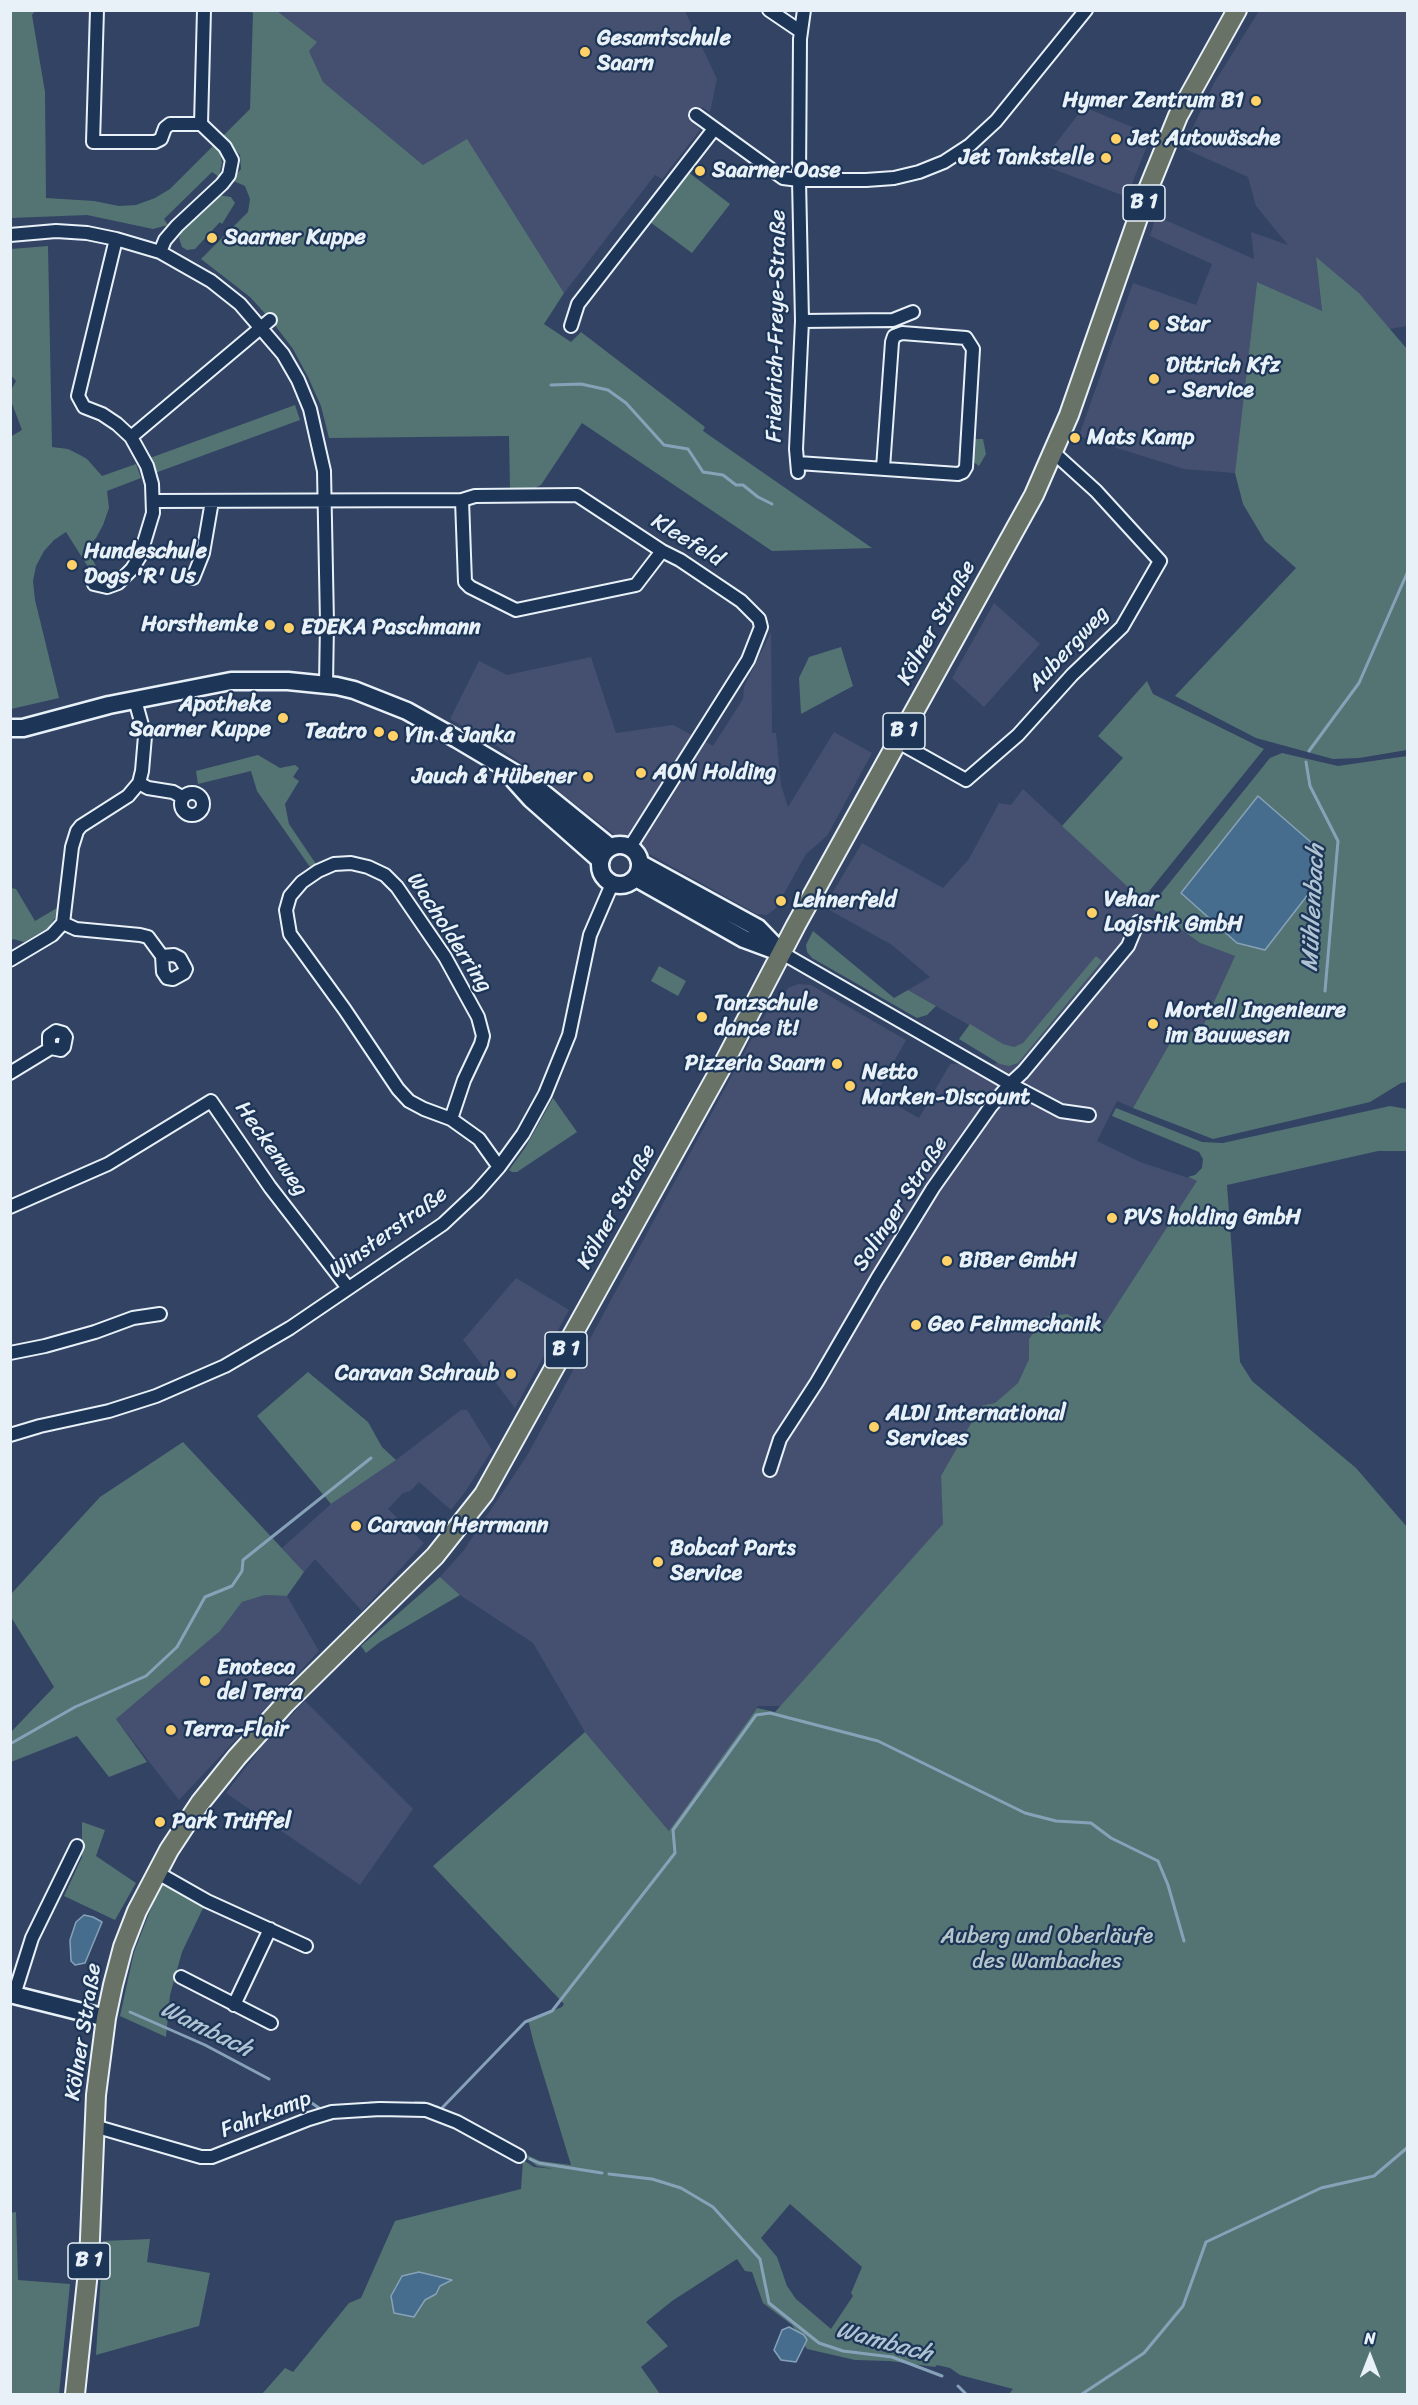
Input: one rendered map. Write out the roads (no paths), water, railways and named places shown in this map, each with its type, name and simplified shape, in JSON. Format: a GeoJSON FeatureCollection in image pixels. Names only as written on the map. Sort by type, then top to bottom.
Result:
{"type":"FeatureCollection","features":[{"type":"Feature","properties":{"kind":"main road","name":"Kölner Straße"},"geometry":{"type":"LineString","coordinates":[[75,2394],[89,2262],[94,2126],[106,2018],[123,1947],[156,1872],[200,1803],[237,1757],[285,1704],[435,1556],[484,1494],[726,1059],[1029,503],[1075,400],[1147,192],[1178,116],[1237,10]]}},
{"type":"Feature","properties":{"kind":"street"},"geometry":{"type":"LineString","coordinates":[[97,10],[93,142],[155,142],[170,124],[201,124]]}},
{"type":"Feature","properties":{"kind":"street"},"geometry":{"type":"LineString","coordinates":[[160,252],[171,233],[222,184],[232,168],[230,154],[201,124],[204,10]]}},
{"type":"Feature","properties":{"kind":"street"},"geometry":{"type":"LineString","coordinates":[[770,10],[800,31]]}},
{"type":"Feature","properties":{"kind":"street","name":"Friedrich-Freye-Straße"},"geometry":{"type":"LineString","coordinates":[[804,10],[800,31],[799,180],[802,321],[796,449],[798,467],[883,468]]}},
{"type":"Feature","properties":{"kind":"street"},"geometry":{"type":"LineString","coordinates":[[799,180],[894,178],[919,172],[944,162],[970,145],[996,121],[1086,10]]}},
{"type":"Feature","properties":{"kind":"street","name":"Friedrich-Freye-Straße"},"geometry":{"type":"LineString","coordinates":[[696,116],[783,178],[799,180]]}},
{"type":"Feature","properties":{"kind":"street"},"geometry":{"type":"LineString","coordinates":[[571,326],[578,304],[714,129]]}},
{"type":"Feature","properties":{"kind":"street"},"geometry":{"type":"LineString","coordinates":[[10,235],[56,231],[87,233],[116,238],[160,252],[211,281],[266,323],[298,380],[310,409],[324,471],[326,684]]}},
{"type":"Feature","properties":{"kind":"street"},"geometry":{"type":"LineString","coordinates":[[94,584],[107,588],[118,583],[132,569],[140,556],[152,523],[154,501],[147,466],[131,437],[102,414],[84,407],[78,396],[116,238]]}},
{"type":"Feature","properties":{"kind":"street"},"geometry":{"type":"LineString","coordinates":[[802,321],[893,320],[913,312]]}},
{"type":"Feature","properties":{"kind":"street"},"geometry":{"type":"LineString","coordinates":[[131,437],[266,323]]}},
{"type":"Feature","properties":{"kind":"street"},"geometry":{"type":"LineString","coordinates":[[902,333],[966,338],[972,350],[966,467],[958,474],[883,468],[894,336],[902,333]]}},
{"type":"Feature","properties":{"kind":"street","name":"Aubergweg"},"geometry":{"type":"LineString","coordinates":[[898,742],[966,780],[1018,735],[1072,675],[1122,627],[1160,561],[1096,491],[1053,452]]}},
{"type":"Feature","properties":{"kind":"street","name":"Kleefeld"},"geometry":{"type":"LineString","coordinates":[[154,501],[462,500],[475,496],[577,495],[741,601],[759,619],[760,634],[738,680],[722,699],[630,847]]}},
{"type":"Feature","properties":{"kind":"street"},"geometry":{"type":"LineString","coordinates":[[462,500],[465,582],[470,588],[516,610],[636,585],[662,550]]}},
{"type":"Feature","properties":{"kind":"street"},"geometry":{"type":"LineString","coordinates":[[193,578],[203,553],[212,501]]}},
{"type":"Feature","properties":{"kind":"street"},"geometry":{"type":"LineString","coordinates":[[10,728],[23,728],[135,700],[231,681],[262,680],[326,684],[354,690],[407,711],[502,766],[531,799],[605,854]]}},
{"type":"Feature","properties":{"kind":"street"},"geometry":{"type":"LineString","coordinates":[[10,960],[52,935],[63,924],[74,837],[81,825],[128,796],[140,783],[145,741],[135,700]]}},
{"type":"Feature","properties":{"kind":"street"},"geometry":{"type":"LineString","coordinates":[[140,783],[148,788],[173,792],[182,797]]}},
{"type":"Feature","properties":{"kind":"street"},"geometry":{"type":"LineString","coordinates":[[617,845],[630,847],[636,852],[638,871],[626,885],[612,884],[602,875],[605,854],[617,845]]}},
{"type":"Feature","properties":{"kind":"street","name":"Wacholderring"},"geometry":{"type":"LineString","coordinates":[[452,1119],[464,1080],[481,1044],[483,1036],[478,1017],[445,957],[397,887],[385,875],[368,867],[351,863],[334,864],[318,871],[302,882],[290,896],[286,910],[290,934],[398,1089],[409,1101],[452,1119],[479,1139],[499,1167]]}},
{"type":"Feature","properties":{"kind":"street"},"geometry":{"type":"LineString","coordinates":[[638,871],[758,928],[782,953],[1010,1084],[1061,1110],[1089,1115]]}},
{"type":"Feature","properties":{"kind":"street","name":"Winsterstraße"},"geometry":{"type":"LineString","coordinates":[[10,1435],[109,1411],[190,1383],[256,1349],[443,1224],[477,1192],[499,1167],[523,1134],[545,1094],[571,1026],[591,935],[612,884]]}},
{"type":"Feature","properties":{"kind":"street","name":"Solinger Straße"},"geometry":{"type":"LineString","coordinates":[[770,1470],[780,1439],[817,1382],[911,1224],[991,1106],[1096,987],[1128,946],[1138,922]]}},
{"type":"Feature","properties":{"kind":"street"},"geometry":{"type":"LineString","coordinates":[[63,924],[76,929],[140,934],[152,940],[162,956]]}},
{"type":"Feature","properties":{"kind":"street"},"geometry":{"type":"LineString","coordinates":[[10,1073],[51,1048]]}},
{"type":"Feature","properties":{"kind":"street","name":"Heckenweg"},"geometry":{"type":"LineString","coordinates":[[10,1208],[108,1164],[211,1101],[270,1187],[348,1288]]}},
{"type":"Feature","properties":{"kind":"street"},"geometry":{"type":"LineString","coordinates":[[10,1353],[85,1335],[133,1318],[160,1314]]}},
{"type":"Feature","properties":{"kind":"street"},"geometry":{"type":"LineString","coordinates":[[77,1846],[32,1938],[12,1995],[106,2018]]}},
{"type":"Feature","properties":{"kind":"street"},"geometry":{"type":"LineString","coordinates":[[156,1872],[207,1901],[306,1946]]}},
{"type":"Feature","properties":{"kind":"street"},"geometry":{"type":"LineString","coordinates":[[234,2005],[270,1929]]}},
{"type":"Feature","properties":{"kind":"street"},"geometry":{"type":"LineString","coordinates":[[181,1977],[271,2023]]}},
{"type":"Feature","properties":{"kind":"street","name":"Fahrkamp"},"geometry":{"type":"LineString","coordinates":[[94,2126],[201,2157],[212,2157],[332,2112],[380,2109],[426,2110],[457,2122],[519,2156]]}},
{"type":"Feature","properties":{"kind":"waterway"},"geometry":{"type":"LineString","coordinates":[[551,385],[581,384],[608,390],[626,403],[664,445],[688,449],[703,472],[723,475],[736,485],[743,485],[758,497],[772,504]]}},
{"type":"Feature","properties":{"kind":"waterway","name":"Mühlenbach"},"geometry":{"type":"LineString","coordinates":[[1309,751],[1359,683],[1408,571]]}},
{"type":"Feature","properties":{"kind":"waterway","name":"Mühlenbach"},"geometry":{"type":"LineString","coordinates":[[1306,762],[1310,786],[1338,841],[1325,991]]}},
{"type":"Feature","properties":{"kind":"waterway"},"geometry":{"type":"LineString","coordinates":[[10,1744],[75,1707],[146,1676],[177,1647],[205,1597],[232,1586],[242,1571],[243,1560],[371,1458]]}},
{"type":"Feature","properties":{"kind":"waterway"},"geometry":{"type":"LineString","coordinates":[[441,2109],[525,2022],[552,2011],[675,1853],[673,1830],[756,1715],[770,1713],[878,1741],[1025,1813],[1056,1821],[1091,1823],[1111,1838],[1158,1861],[1168,1885],[1184,1941]]}},
{"type":"Feature","properties":{"kind":"waterway","name":"Wambach"},"geometry":{"type":"LineString","coordinates":[[130,2012],[205,2045],[269,2079]]}},
{"type":"Feature","properties":{"kind":"waterway","name":"Wambach"},"geometry":{"type":"LineString","coordinates":[[306,2099],[319,2108]]}},
{"type":"Feature","properties":{"kind":"waterway","name":"Wambach"},"geometry":{"type":"LineString","coordinates":[[370,2103],[383,2103]]}},
{"type":"Feature","properties":{"kind":"waterway","name":"Wambach"},"geometry":{"type":"LineString","coordinates":[[415,2103],[425,2103]]}},
{"type":"Feature","properties":{"kind":"waterway","name":"Wambach"},"geometry":{"type":"LineString","coordinates":[[437,2107],[445,2111]]}},
{"type":"Feature","properties":{"kind":"waterway"},"geometry":{"type":"LineString","coordinates":[[1082,2394],[1144,2353],[1183,2306],[1206,2242],[1321,2188],[1374,2176],[1408,2147]]}},
{"type":"Feature","properties":{"kind":"waterway","name":"Wambach"},"geometry":{"type":"LineString","coordinates":[[530,2159],[539,2163],[602,2173]]}},
{"type":"Feature","properties":{"kind":"waterway","name":"Wambach"},"geometry":{"type":"LineString","coordinates":[[609,2174],[652,2179],[681,2188],[713,2207],[760,2259],[769,2303],[819,2343],[843,2351],[892,2357],[942,2376]]}},
{"type":"Feature","properties":{"kind":"waterway","name":"Wambach"},"geometry":{"type":"LineString","coordinates":[[958,2386],[966,2394]]}},
{"type":"Feature","properties":{"kind":"place","name":"Gesamtschule Saarn"},"geometry":{"type":"Point","coordinates":[585,52]}},
{"type":"Feature","properties":{"kind":"place","name":"Hymer Zentrum B1"},"geometry":{"type":"Point","coordinates":[1256,101]}},
{"type":"Feature","properties":{"kind":"place","name":"Jet Autowäsche"},"geometry":{"type":"Point","coordinates":[1116,139]}},
{"type":"Feature","properties":{"kind":"place","name":"Jet Tankstelle"},"geometry":{"type":"Point","coordinates":[1106,158]}},
{"type":"Feature","properties":{"kind":"place","name":"Saarner Oase"},"geometry":{"type":"Point","coordinates":[700,171]}},
{"type":"Feature","properties":{"kind":"place","name":"Saarner Kuppe"},"geometry":{"type":"Point","coordinates":[212,238]}},
{"type":"Feature","properties":{"kind":"place","name":"Star"},"geometry":{"type":"Point","coordinates":[1154,325]}},
{"type":"Feature","properties":{"kind":"place","name":"Dittrich Kfz - Service"},"geometry":{"type":"Point","coordinates":[1154,379]}},
{"type":"Feature","properties":{"kind":"place","name":"Mats Kamp"},"geometry":{"type":"Point","coordinates":[1075,438]}},
{"type":"Feature","properties":{"kind":"place","name":"Hundeschule Dogs 'R' Us"},"geometry":{"type":"Point","coordinates":[72,565]}},
{"type":"Feature","properties":{"kind":"place","name":"Horsthemke"},"geometry":{"type":"Point","coordinates":[270,625]}},
{"type":"Feature","properties":{"kind":"place","name":"EDEKA Paschmann"},"geometry":{"type":"Point","coordinates":[289,628]}},
{"type":"Feature","properties":{"kind":"place","name":"Apotheke Saarner Kuppe"},"geometry":{"type":"Point","coordinates":[283,718]}},
{"type":"Feature","properties":{"kind":"place","name":"Teatro"},"geometry":{"type":"Point","coordinates":[379,732]}},
{"type":"Feature","properties":{"kind":"place","name":"Yin & Janka"},"geometry":{"type":"Point","coordinates":[393,736]}},
{"type":"Feature","properties":{"kind":"place","name":"AON Holding"},"geometry":{"type":"Point","coordinates":[641,773]}},
{"type":"Feature","properties":{"kind":"place","name":"Jauch & Hübener"},"geometry":{"type":"Point","coordinates":[588,777]}},
{"type":"Feature","properties":{"kind":"place","name":"Lehnerfeld"},"geometry":{"type":"Point","coordinates":[781,901]}},
{"type":"Feature","properties":{"kind":"place","name":"Vehar Logistik GmbH"},"geometry":{"type":"Point","coordinates":[1092,913]}},
{"type":"Feature","properties":{"kind":"place","name":"Tanzschule dance it!"},"geometry":{"type":"Point","coordinates":[702,1017]}},
{"type":"Feature","properties":{"kind":"place","name":"Mortell Ingenieure im Bauwesen"},"geometry":{"type":"Point","coordinates":[1153,1024]}},
{"type":"Feature","properties":{"kind":"place","name":"Pizzeria Saarn"},"geometry":{"type":"Point","coordinates":[837,1064]}},
{"type":"Feature","properties":{"kind":"place","name":"Netto Marken-Discount"},"geometry":{"type":"Point","coordinates":[850,1086]}},
{"type":"Feature","properties":{"kind":"place","name":"PVS holding GmbH"},"geometry":{"type":"Point","coordinates":[1112,1218]}},
{"type":"Feature","properties":{"kind":"place","name":"BiBer GmbH"},"geometry":{"type":"Point","coordinates":[947,1261]}},
{"type":"Feature","properties":{"kind":"place","name":"Geo Feinmechanik"},"geometry":{"type":"Point","coordinates":[916,1325]}},
{"type":"Feature","properties":{"kind":"place","name":"Caravan Schraub"},"geometry":{"type":"Point","coordinates":[511,1374]}},
{"type":"Feature","properties":{"kind":"place","name":"ALDI International Services"},"geometry":{"type":"Point","coordinates":[874,1427]}},
{"type":"Feature","properties":{"kind":"place","name":"Caravan Herrmann"},"geometry":{"type":"Point","coordinates":[356,1526]}},
{"type":"Feature","properties":{"kind":"place","name":"Bobcat Parts Service"},"geometry":{"type":"Point","coordinates":[658,1562]}},
{"type":"Feature","properties":{"kind":"place","name":"Enoteca del Terra"},"geometry":{"type":"Point","coordinates":[205,1681]}},
{"type":"Feature","properties":{"kind":"place","name":"Terra-Flair"},"geometry":{"type":"Point","coordinates":[171,1730]}},
{"type":"Feature","properties":{"kind":"place","name":"Park Trüffel"},"geometry":{"type":"Point","coordinates":[160,1822]}},
{"type":"Feature","properties":{"kind":"park label","name":"Auberg und Oberläufe des Wambaches"},"geometry":{"type":"Point","coordinates":[1047,1950]}}]}
